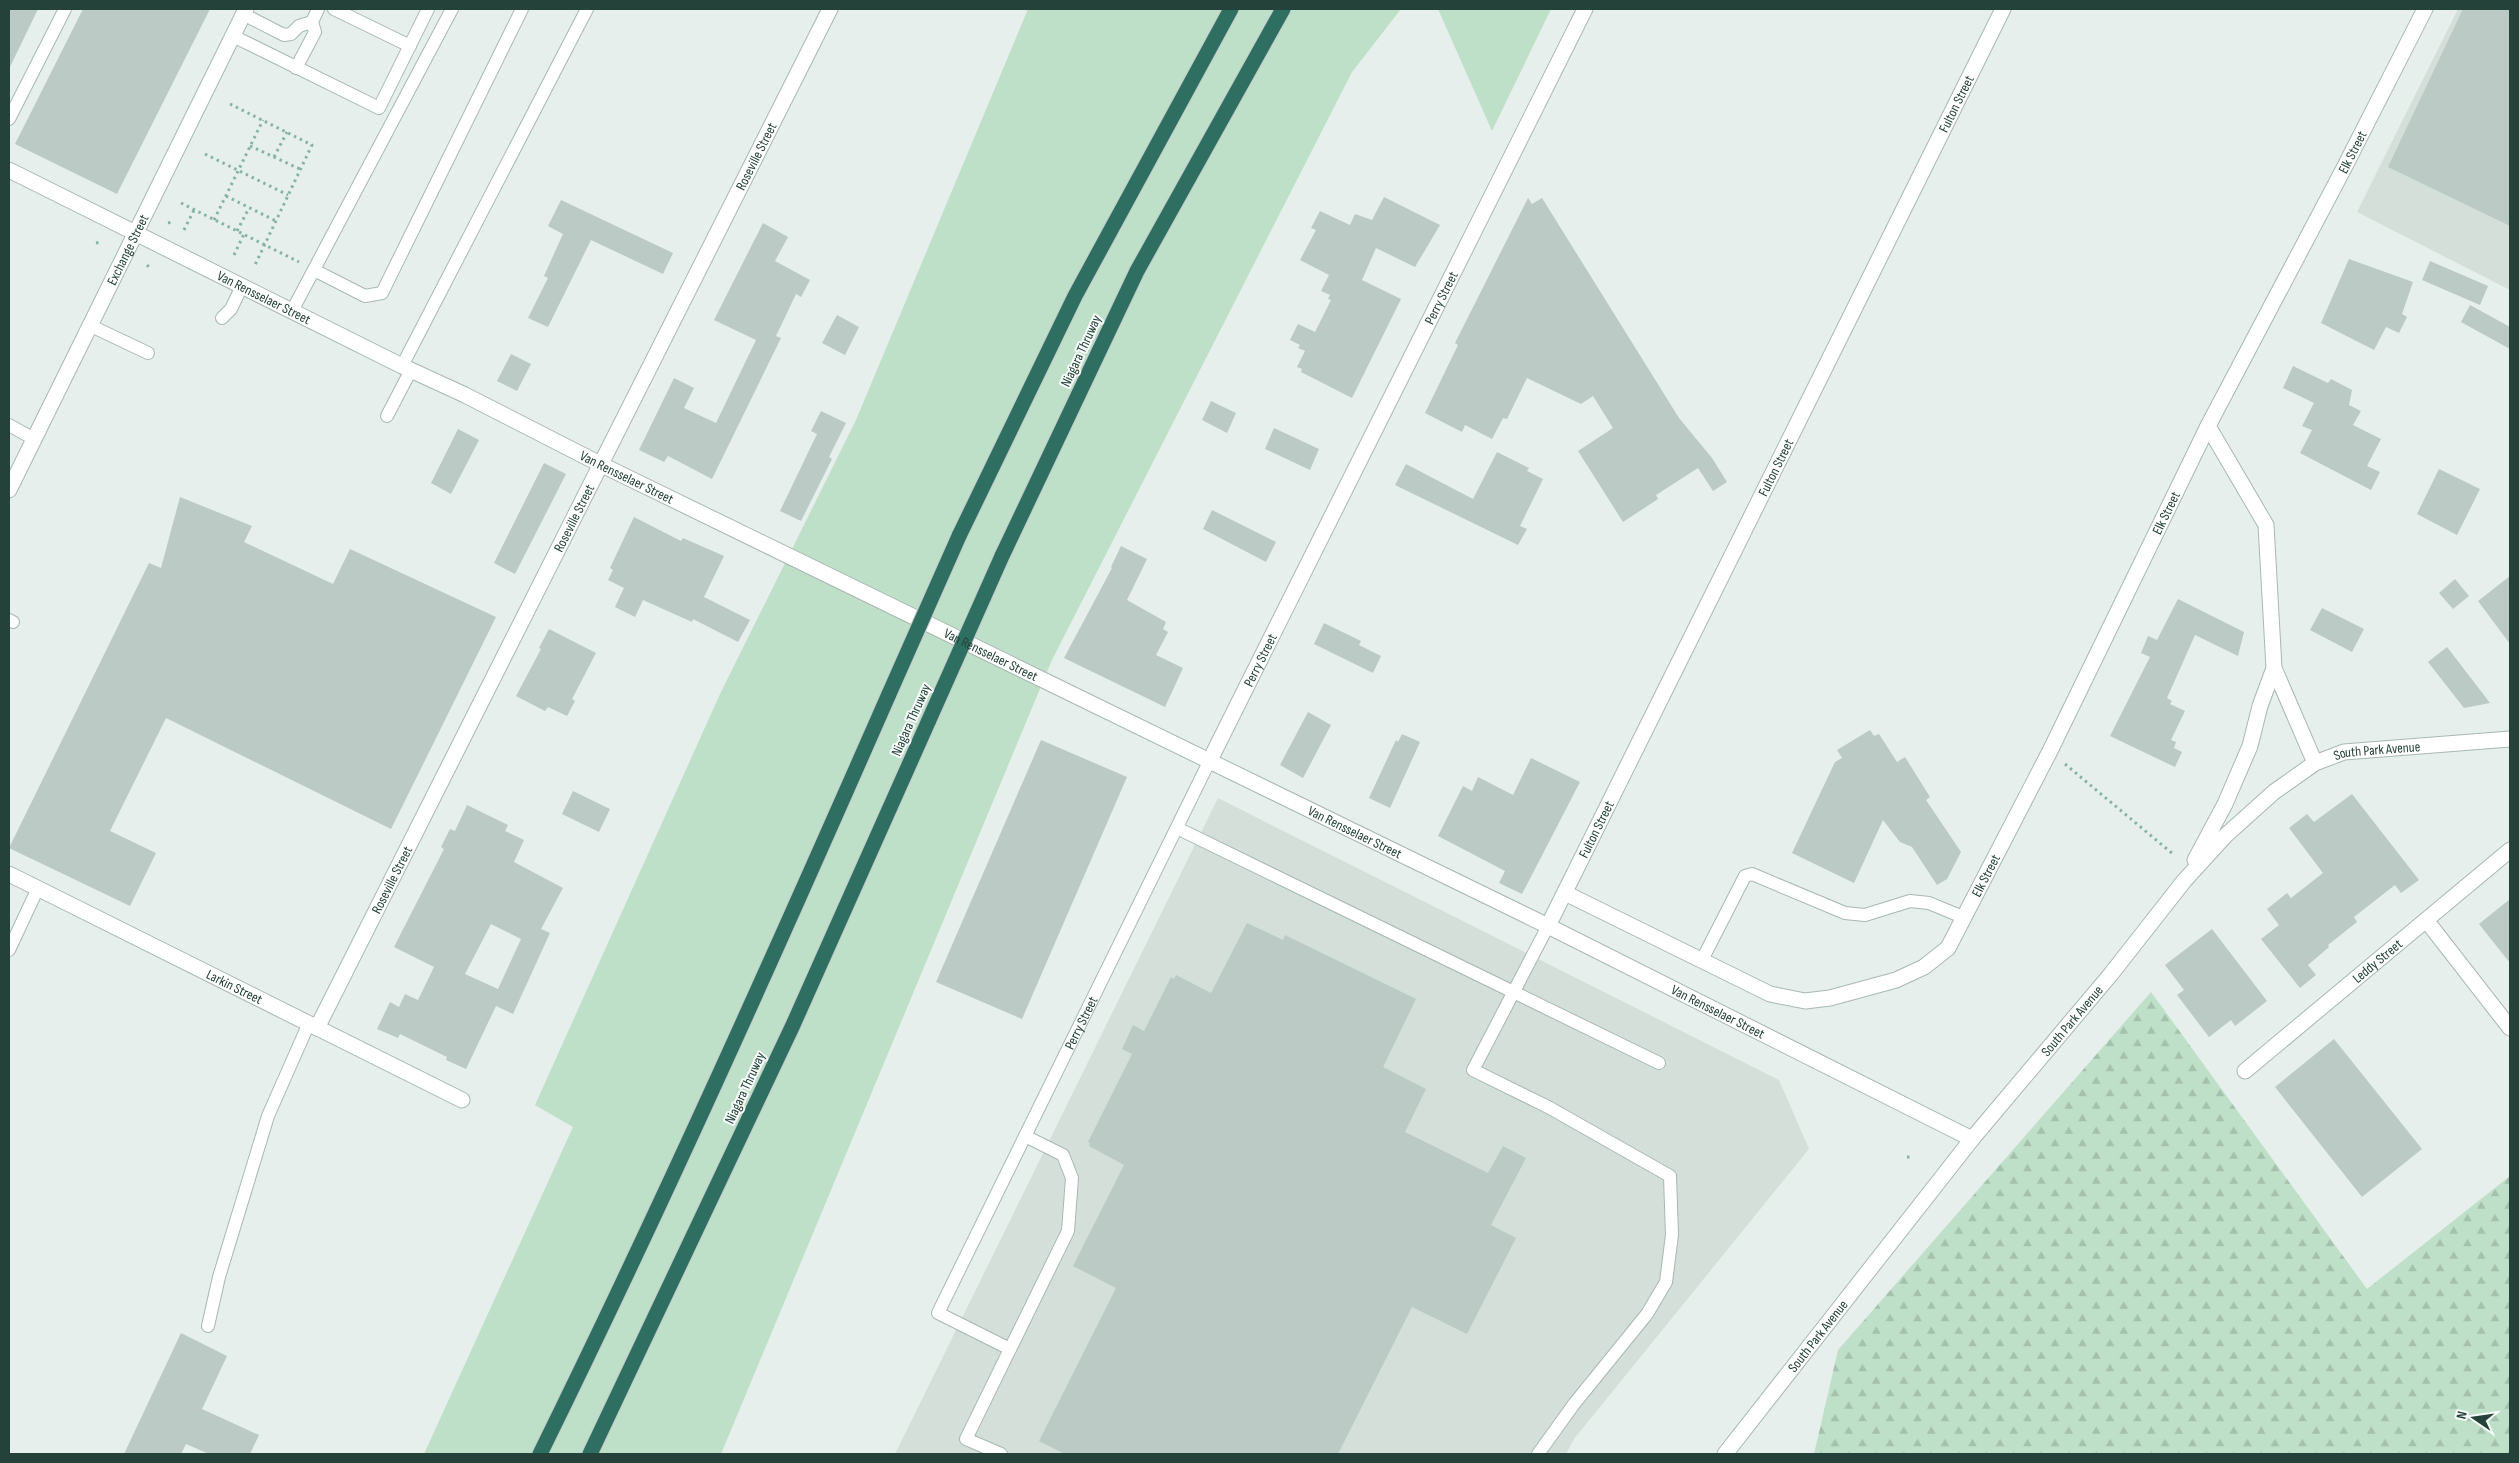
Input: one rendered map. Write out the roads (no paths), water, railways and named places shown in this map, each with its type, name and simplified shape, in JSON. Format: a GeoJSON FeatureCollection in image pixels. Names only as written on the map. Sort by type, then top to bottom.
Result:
{"type":"FeatureCollection","features":[{"type":"Feature","properties":{"kind":"highway","name":"Niagara Thruway"},"geometry":{"type":"LineString","coordinates":[[540,1454],[613,1306],[755,1000],[959,536],[1075,296],[1230,9]]}},
{"type":"Feature","properties":{"kind":"highway","name":"Niagara Thruway"},"geometry":{"type":"LineString","coordinates":[[590,1454],[793,1025],[1002,556],[1138,271],[1284,9]]}},
{"type":"Feature","properties":{"kind":"street","name":"Roseville Street"},"geometry":{"type":"LineString","coordinates":[[313,1026],[830,9]]}},
{"type":"Feature","properties":{"kind":"street","name":"Perry Street"},"geometry":{"type":"LineString","coordinates":[[1209,762],[1586,9]]}},
{"type":"Feature","properties":{"kind":"street","name":"Fulton Street"},"geometry":{"type":"LineString","coordinates":[[1548,926],[2003,9]]}},
{"type":"Feature","properties":{"kind":"street","name":"Elk Street"},"geometry":{"type":"LineString","coordinates":[[1565,893],[1770,994],[1805,1001],[1830,998],[1896,980],[1924,967],[1948,948],[2050,750],[2208,426],[2344,170],[2425,9]]}},
{"type":"Feature","properties":{"kind":"street","name":"Exchange Street"},"geometry":{"type":"LineString","coordinates":[[9,490],[245,12]]}},
{"type":"Feature","properties":{"kind":"street","name":"Van Rensselaer Street"},"geometry":{"type":"LineString","coordinates":[[9,170],[406,368],[465,395],[600,464],[1548,926],[1972,1139]]}},
{"type":"Feature","properties":{"kind":"street"},"geometry":{"type":"LineString","coordinates":[[2208,426],[2266,525],[2274,668],[2315,763]]}},
{"type":"Feature","properties":{"kind":"street"},"geometry":{"type":"LineString","coordinates":[[2184,881],[2225,804],[2250,746],[2260,706],[2274,668]]}},
{"type":"Feature","properties":{"kind":"street","name":"South Park Avenue"},"geometry":{"type":"LineString","coordinates":[[1725,1454],[1972,1139],[2111,974],[2184,881],[2225,836],[2274,792],[2315,763],[2344,752],[2510,739]]}},
{"type":"Feature","properties":{"kind":"street","name":"Leddy Street"},"geometry":{"type":"LineString","coordinates":[[2244,1072],[2510,850]]}},
{"type":"Feature","properties":{"kind":"street","name":"Larkin Street"},"geometry":{"type":"LineString","coordinates":[[9,874],[462,1100]]}},
{"type":"Feature","properties":{"kind":"street"},"geometry":{"type":"LineString","coordinates":[[2426,920],[2510,1028]]}},
{"type":"Feature","properties":{"kind":"lane"},"geometry":{"type":"LineString","coordinates":[[9,119],[66,9]]}},
{"type":"Feature","properties":{"kind":"lane"},"geometry":{"type":"LineString","coordinates":[[296,68],[314,32],[312,22],[318,9]]}},
{"type":"Feature","properties":{"kind":"lane"},"geometry":{"type":"LineString","coordinates":[[334,9],[410,46]]}},
{"type":"Feature","properties":{"kind":"lane"},"geometry":{"type":"LineString","coordinates":[[233,36],[379,108],[428,9]]}},
{"type":"Feature","properties":{"kind":"lane"},"geometry":{"type":"LineString","coordinates":[[292,311],[452,9]]}},
{"type":"Feature","properties":{"kind":"lane"},"geometry":{"type":"LineString","coordinates":[[314,270],[365,296],[382,294],[522,9]]}},
{"type":"Feature","properties":{"kind":"lane"},"geometry":{"type":"LineString","coordinates":[[387,416],[406,368],[587,9]]}},
{"type":"Feature","properties":{"kind":"lane"},"geometry":{"type":"LineString","coordinates":[[245,12],[284,35],[291,34],[299,26],[312,22]]}},
{"type":"Feature","properties":{"kind":"lane"},"geometry":{"type":"LineString","coordinates":[[222,318],[231,308],[242,286]]}},
{"type":"Feature","properties":{"kind":"lane"},"geometry":{"type":"LineString","coordinates":[[90,325],[148,353]]}},
{"type":"Feature","properties":{"kind":"lane"},"geometry":{"type":"LineString","coordinates":[[9,425],[34,439]]}},
{"type":"Feature","properties":{"kind":"lane","name":"Perry Street"},"geometry":{"type":"LineString","coordinates":[[1010,1349],[938,1313],[1209,762]]}},
{"type":"Feature","properties":{"kind":"lane"},"geometry":{"type":"LineString","coordinates":[[1177,828],[1659,1063]]}},
{"type":"Feature","properties":{"kind":"lane"},"geometry":{"type":"LineString","coordinates":[[1702,960],[1745,876],[1752,874],[1845,913],[1865,915],[1910,902],[1929,903],[1965,918]]}},
{"type":"Feature","properties":{"kind":"lane"},"geometry":{"type":"LineString","coordinates":[[9,950],[38,888]]}},
{"type":"Feature","properties":{"kind":"lane"},"geometry":{"type":"LineString","coordinates":[[1538,1454],[1574,1404],[1647,1314],[1666,1282],[1672,1235],[1670,1176],[1550,1108],[1473,1070],[1548,926]]}},
{"type":"Feature","properties":{"kind":"lane"},"geometry":{"type":"LineString","coordinates":[[208,1326],[219,1277],[268,1116],[313,1026]]}},
{"type":"Feature","properties":{"kind":"lane"},"geometry":{"type":"LineString","coordinates":[[1001,1454],[966,1439],[1068,1231],[1072,1178],[1063,1154],[1025,1136]]}}]}
